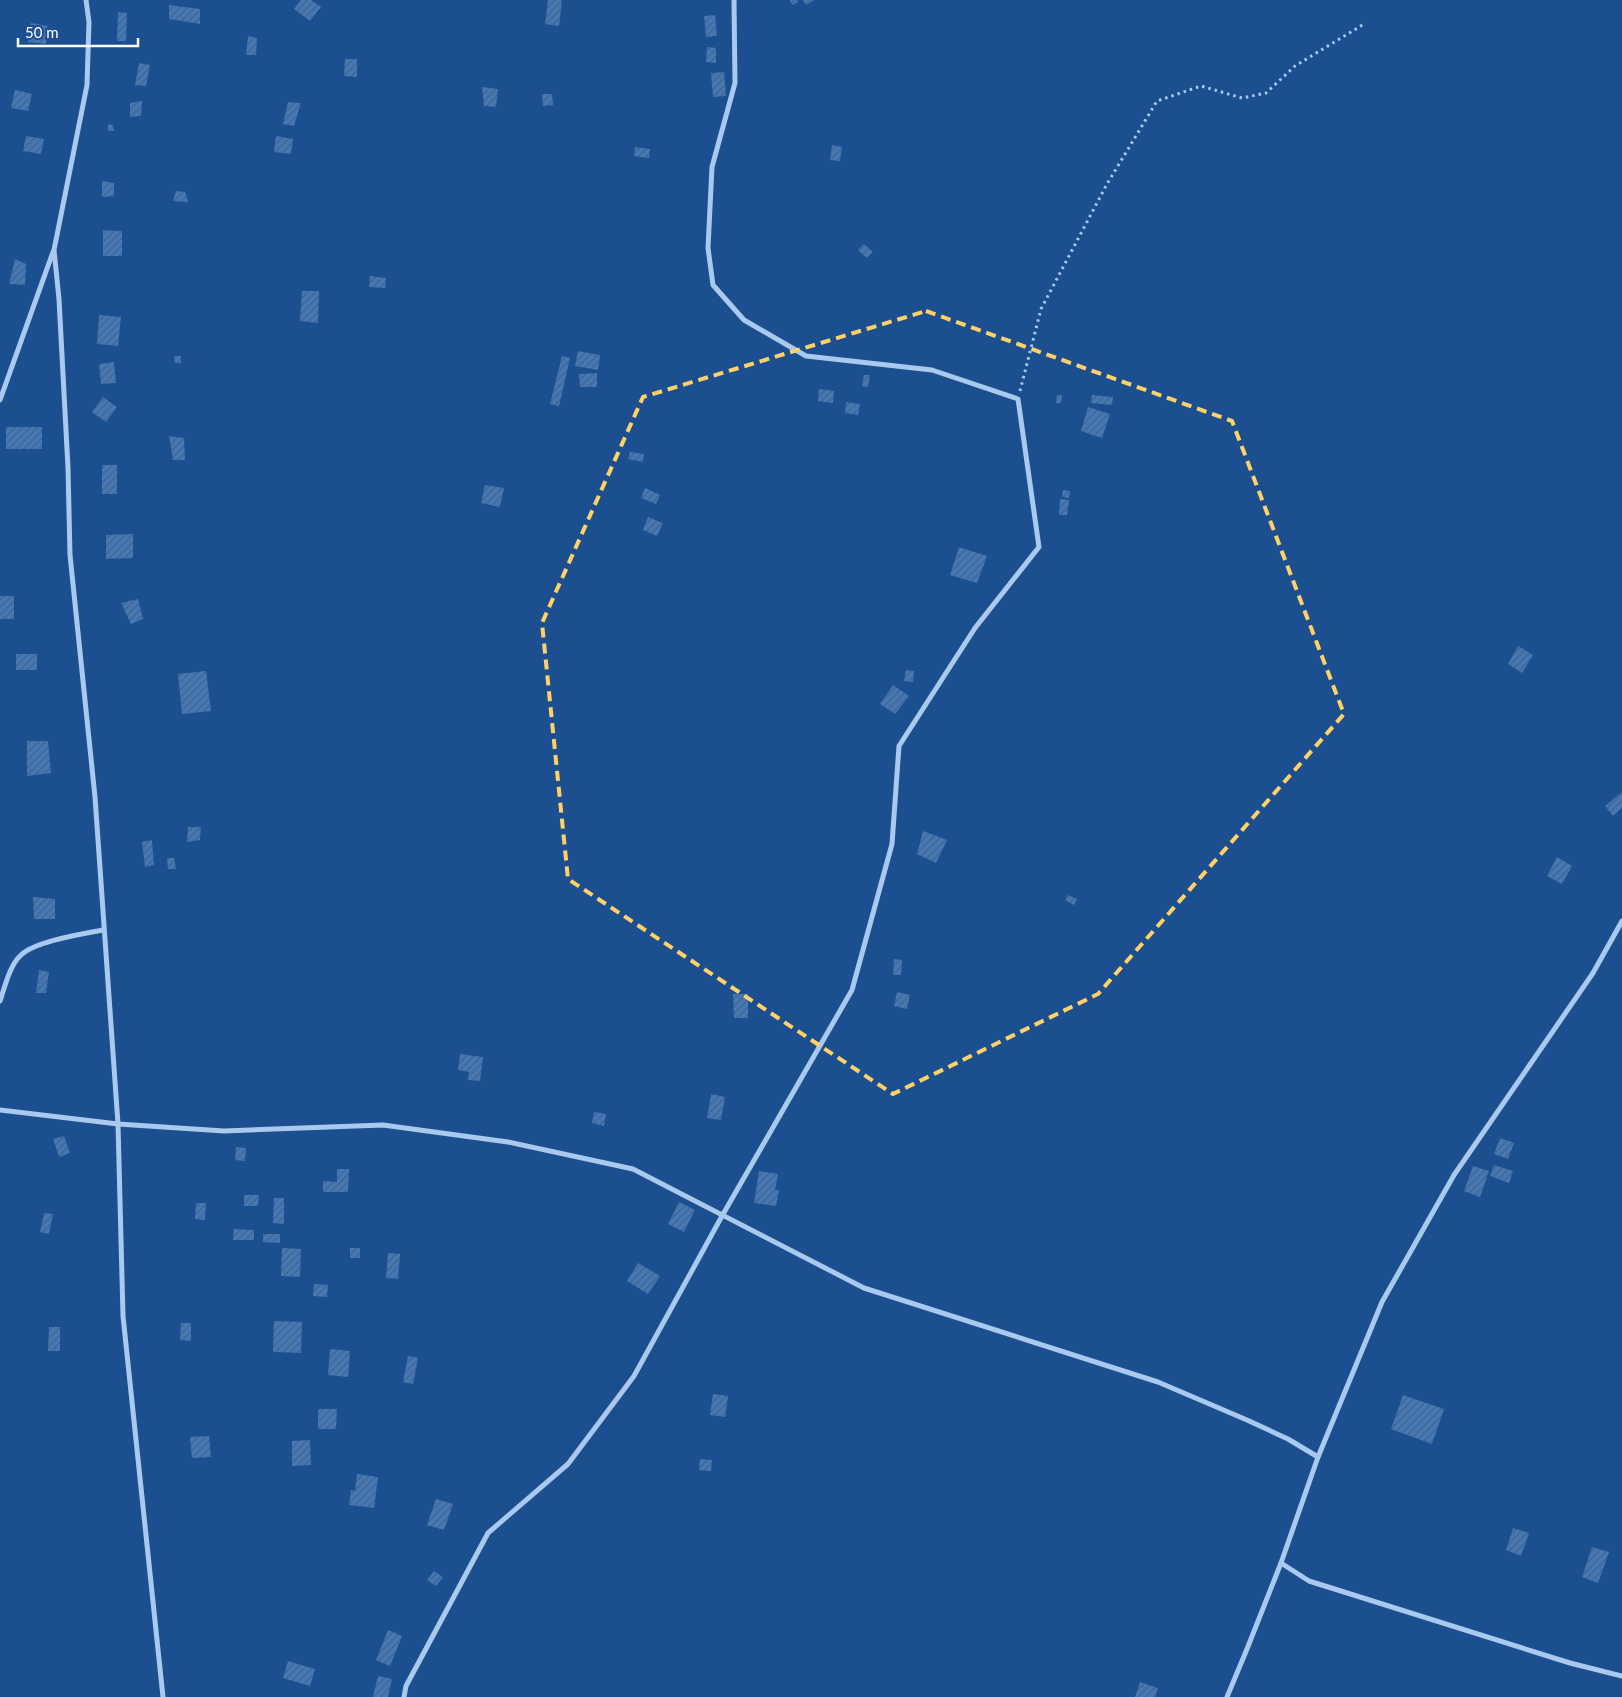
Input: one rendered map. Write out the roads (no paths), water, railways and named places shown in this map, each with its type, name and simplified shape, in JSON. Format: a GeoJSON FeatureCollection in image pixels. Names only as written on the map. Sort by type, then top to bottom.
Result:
{"type":"FeatureCollection","features":[{"type":"Feature","properties":{"kind":"street"},"geometry":{"type":"LineString","coordinates":[[0,400],[54,250],[87,85],[89,22],[86,0]]}},
{"type":"Feature","properties":{"kind":"street"},"geometry":{"type":"LineString","coordinates":[[404,1697],[406,1686],[488,1533],[568,1464],[634,1376],[722,1216],[852,990],[892,844],[899,746],[975,628],[1039,547],[1018,399],[932,370],[806,356],[744,320],[714,285],[708,248],[712,168],[736,83],[734,0]]}},
{"type":"Feature","properties":{"kind":"street"},"geometry":{"type":"LineString","coordinates":[[54,250],[59,299],[68,468],[70,555],[94,797],[118,1124],[123,1316],[163,1697]]}},
{"type":"Feature","properties":{"kind":"street"},"geometry":{"type":"LineString","coordinates":[[1226,1697],[1281,1563],[1318,1457],[1382,1302],[1454,1175],[1593,973],[1622,921]]}},
{"type":"Feature","properties":{"kind":"street"},"geometry":{"type":"LineString","coordinates":[[0,1002],[12,968],[22,954],[48,942],[103,930]]}},
{"type":"Feature","properties":{"kind":"street"},"geometry":{"type":"LineString","coordinates":[[0,1110],[118,1124],[224,1131],[383,1125],[508,1142],[633,1169],[864,1288],[1158,1382],[1288,1439],[1318,1457]]}},
{"type":"Feature","properties":{"kind":"street"},"geometry":{"type":"LineString","coordinates":[[1281,1563],[1309,1582],[1570,1663],[1622,1676]]}}]}
